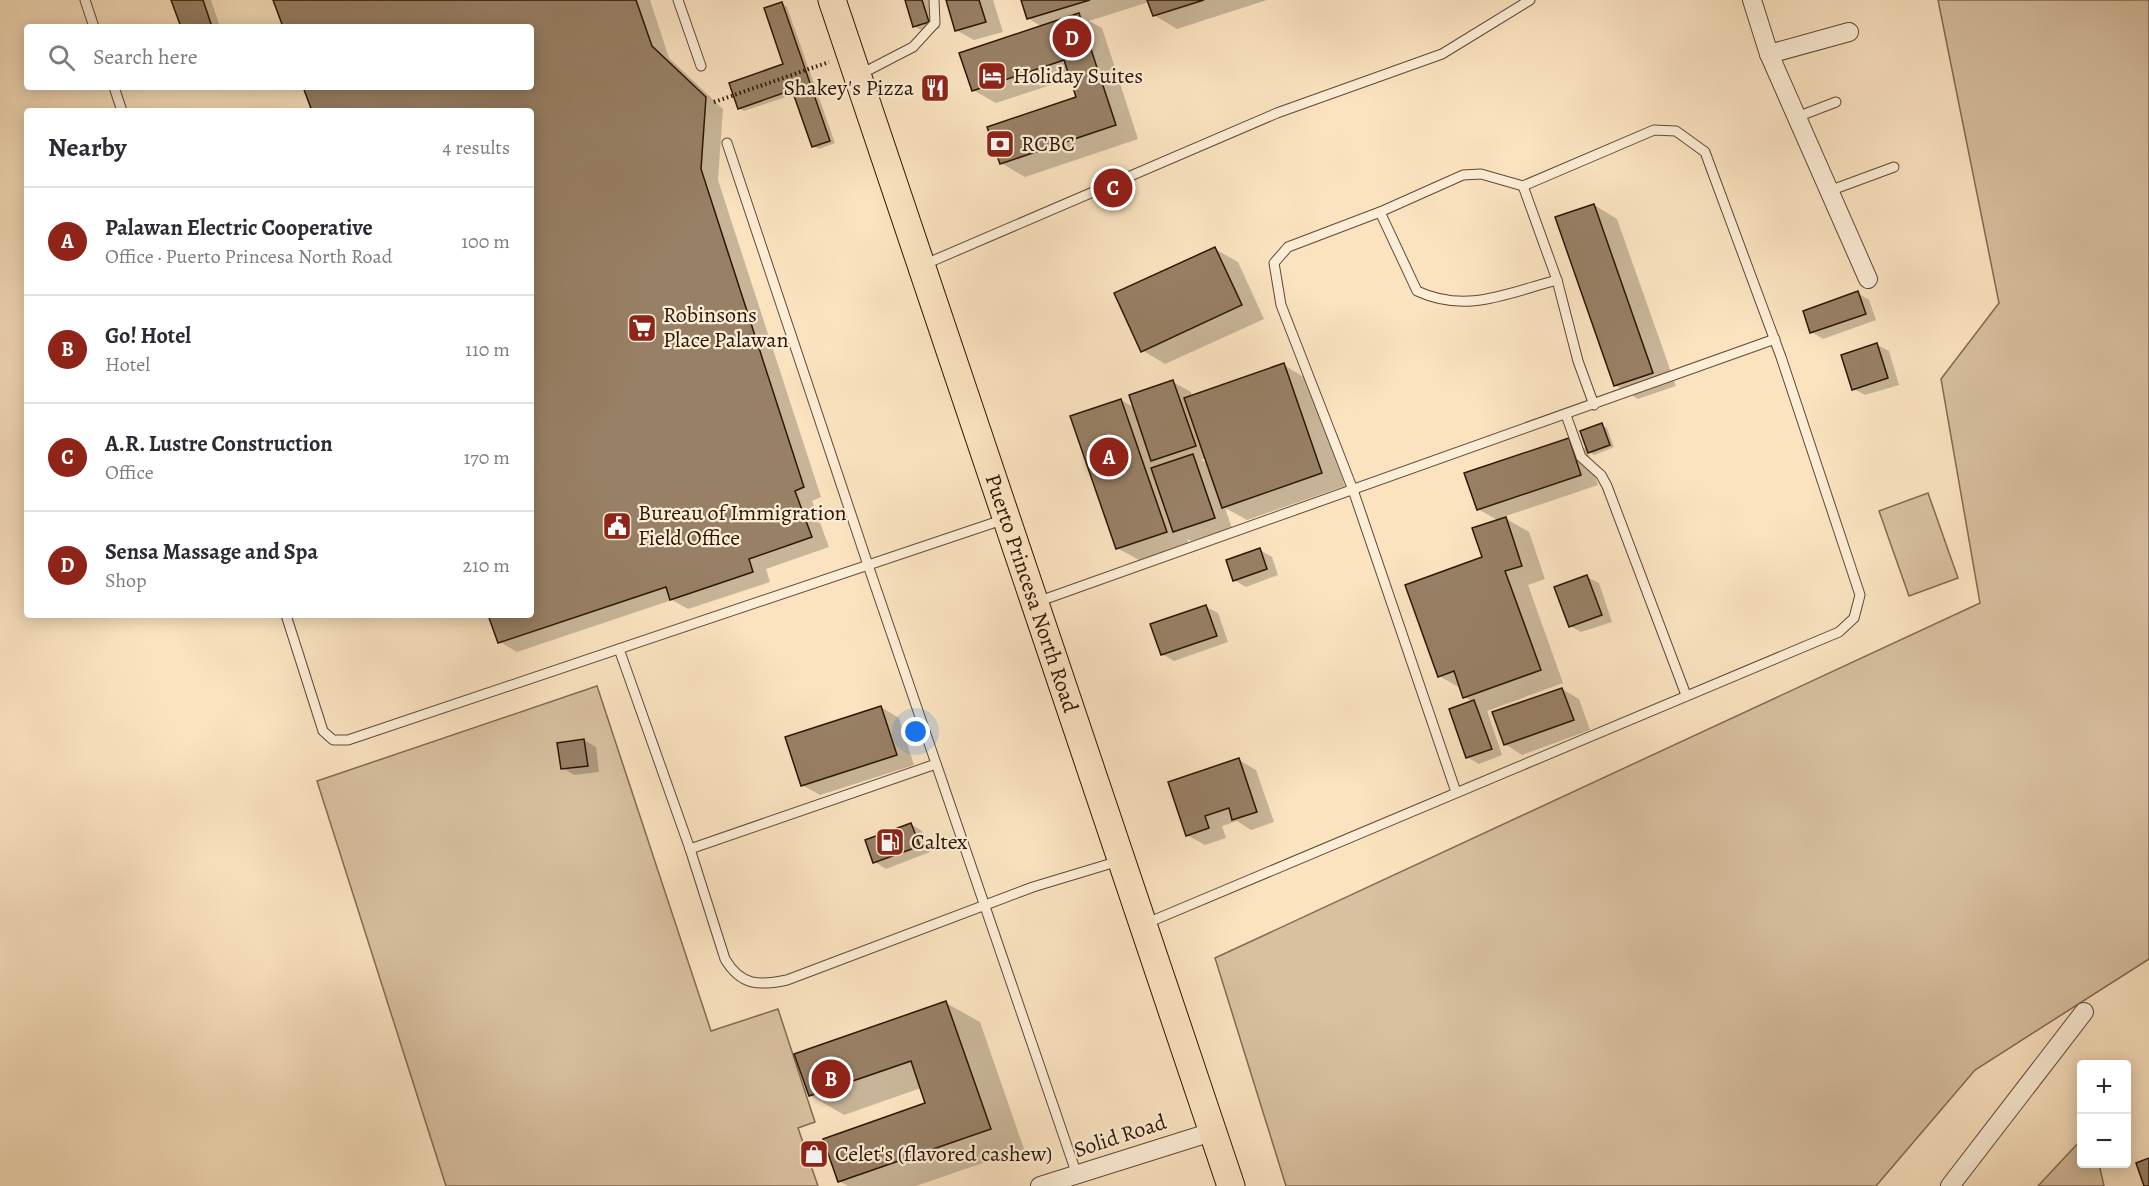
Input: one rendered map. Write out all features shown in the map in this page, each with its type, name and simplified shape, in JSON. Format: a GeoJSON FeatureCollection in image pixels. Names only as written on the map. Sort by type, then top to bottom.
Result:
{"type":"FeatureCollection","features":[{"type":"Feature","properties":{"kind":"main road","name":"Puerto Princesa North Road"},"geometry":{"type":"LineString","coordinates":[[832,0],[1232,1186]]}},
{"type":"Feature","properties":{"kind":"street"},"geometry":{"type":"LineString","coordinates":[[1752,0],[1769,54],[1868,279]]}},
{"type":"Feature","properties":{"kind":"street"},"geometry":{"type":"LineString","coordinates":[[1769,54],[1849,32]]}},
{"type":"Feature","properties":{"kind":"street"},"geometry":{"type":"LineString","coordinates":[[1950,1186],[2084,1012]]}},
{"type":"Feature","properties":{"kind":"street","name":"Solid Road"},"geometry":{"type":"LineString","coordinates":[[1040,1186],[1215,1131]]}},
{"type":"Feature","properties":{"kind":"lane"},"geometry":{"type":"LineString","coordinates":[[85,0],[93,24]]}},
{"type":"Feature","properties":{"kind":"lane"},"geometry":{"type":"LineString","coordinates":[[678,0],[700,66]]}},
{"type":"Feature","properties":{"kind":"lane"},"geometry":{"type":"LineString","coordinates":[[853,66],[913,47],[935,23],[934,0]]}},
{"type":"Feature","properties":{"kind":"lane"},"geometry":{"type":"LineString","coordinates":[[920,266],[1277,113],[1442,54],[1530,0]]}},
{"type":"Feature","properties":{"kind":"lane"},"geometry":{"type":"LineString","coordinates":[[115,90],[121,108]]}},
{"type":"Feature","properties":{"kind":"lane"},"geometry":{"type":"LineString","coordinates":[[1797,117],[1836,102]]}},
{"type":"Feature","properties":{"kind":"lane"},"geometry":{"type":"LineString","coordinates":[[1143,924],[1839,632],[1854,618],[1860,595],[1775,339],[1705,152],[1691,139],[1676,131],[1654,130],[1523,186],[1473,172],[1380,212],[1288,247],[1274,263],[1281,305],[1353,490],[1456,792]]}},
{"type":"Feature","properties":{"kind":"lane"},"geometry":{"type":"LineString","coordinates":[[727,143],[868,565],[1077,1175]]}},
{"type":"Feature","properties":{"kind":"lane"},"geometry":{"type":"LineString","coordinates":[[1829,191],[1894,167]]}},
{"type":"Feature","properties":{"kind":"lane"},"geometry":{"type":"LineString","coordinates":[[1523,186],[1557,280],[1578,361],[1594,405]]}},
{"type":"Feature","properties":{"kind":"lane"},"geometry":{"type":"LineString","coordinates":[[1380,212],[1418,291],[1437,300],[1468,303],[1557,280]]}},
{"type":"Feature","properties":{"kind":"lane"},"geometry":{"type":"LineString","coordinates":[[1035,602],[1111,573],[1566,415],[1775,339]]}},
{"type":"Feature","properties":{"kind":"lane"},"geometry":{"type":"LineString","coordinates":[[1566,415],[1581,458],[1601,475],[1607,486],[1686,696]]}},
{"type":"Feature","properties":{"kind":"lane"},"geometry":{"type":"LineString","coordinates":[[287,618],[323,731],[333,740],[348,740],[1006,518]]}},
{"type":"Feature","properties":{"kind":"lane"},"geometry":{"type":"LineString","coordinates":[[620,649],[690,849],[725,959],[734,974],[748,981],[765,985],[787,980],[984,905],[1123,860]]}},
{"type":"Feature","properties":{"kind":"lane"},"geometry":{"type":"LineString","coordinates":[[690,849],[936,764]]}},
{"type":"Feature","properties":{"kind":"path"},"geometry":{"type":"LineString","coordinates":[[714,102],[853,66]]}},
{"type":"Feature","properties":{"kind":"shaded area"},"geometry":{"type":"Polygon","coordinates":[[[1938,0],[2149,0],[2149,959],[1975,1070],[1876,1186],[1286,1186],[1215,958],[1980,603],[1941,379],[1999,303],[1938,0]]]}},
{"type":"Feature","properties":{"kind":"shaded area"},"geometry":{"type":"Polygon","coordinates":[[[1928,493],[1958,578],[1909,596],[1879,511],[1928,493]]]}},
{"type":"Feature","properties":{"kind":"shaded area"},"geometry":{"type":"Polygon","coordinates":[[[597,686],[711,1031],[778,1009],[815,1122],[798,1128],[818,1186],[446,1186],[317,781],[597,686]]]}},
{"type":"Feature","properties":{"kind":"shaded area"},"geometry":{"type":"Polygon","coordinates":[[[2077,1144],[2077,1168],[2100,1168],[2104,1186],[2038,1186],[2077,1144]]]}},
{"type":"Feature","properties":{"kind":"building"},"geometry":{"type":"Polygon","coordinates":[[[171,0],[203,0],[211,24],[180,24],[171,0]]]}},
{"type":"Feature","properties":{"kind":"building","name":"Robinsons Place Palawan"},"geometry":{"type":"Polygon","coordinates":[[[273,0],[636,0],[652,46],[706,97],[701,169],[804,487],[795,491],[812,537],[749,559],[753,572],[670,600],[666,587],[498,643],[489,618],[534,618],[534,108],[311,108],[304,90],[534,90],[534,24],[282,24],[273,0]]]}},
{"type":"Feature","properties":{"kind":"building"},"geometry":{"type":"Polygon","coordinates":[[[905,0],[922,0],[929,22],[913,27],[905,0]]]}},
{"type":"Feature","properties":{"kind":"building"},"geometry":{"type":"Polygon","coordinates":[[[946,0],[979,0],[986,22],[955,31],[946,0]]]}},
{"type":"Feature","properties":{"kind":"building"},"geometry":{"type":"Polygon","coordinates":[[[1021,0],[1090,0],[1027,19],[1021,0]]]}},
{"type":"Feature","properties":{"kind":"building"},"geometry":{"type":"Polygon","coordinates":[[[1147,0],[1204,0],[1153,16],[1147,0]]]}},
{"type":"Feature","properties":{"kind":"building"},"geometry":{"type":"Polygon","coordinates":[[[782,2],[830,141],[812,147],[792,90],[738,109],[729,83],[783,64],[764,8],[782,2]]]}},
{"type":"Feature","properties":{"kind":"building","name":"Holiday Suites"},"geometry":{"type":"Polygon","coordinates":[[[1079,13],[1116,125],[1000,164],[987,127],[1076,97],[1064,60],[972,91],[959,53],[1079,13]]]}},
{"type":"Feature","properties":{"kind":"building"},"geometry":{"type":"Polygon","coordinates":[[[1594,204],[1653,373],[1614,386],[1555,217],[1594,204]]]}},
{"type":"Feature","properties":{"kind":"building"},"geometry":{"type":"Polygon","coordinates":[[[1215,247],[1242,305],[1141,352],[1114,293],[1215,247]]]}},
{"type":"Feature","properties":{"kind":"building"},"geometry":{"type":"Polygon","coordinates":[[[1858,291],[1866,314],[1810,333],[1803,311],[1858,291]]]}},
{"type":"Feature","properties":{"kind":"building"},"geometry":{"type":"Polygon","coordinates":[[[1877,343],[1888,378],[1852,390],[1841,355],[1877,343]]]}},
{"type":"Feature","properties":{"kind":"building"},"geometry":{"type":"Polygon","coordinates":[[[1284,363],[1322,473],[1222,508],[1184,398],[1284,363]]]}},
{"type":"Feature","properties":{"kind":"building"},"geometry":{"type":"Polygon","coordinates":[[[1173,380],[1196,446],[1151,461],[1129,395],[1173,380]]]}},
{"type":"Feature","properties":{"kind":"building"},"geometry":{"type":"Polygon","coordinates":[[[1121,399],[1167,532],[1116,549],[1070,416],[1121,399]]]}},
{"type":"Feature","properties":{"kind":"building"},"geometry":{"type":"Polygon","coordinates":[[[1602,423],[1610,445],[1588,453],[1580,431],[1602,423]]]}},
{"type":"Feature","properties":{"kind":"building"},"geometry":{"type":"Polygon","coordinates":[[[1569,438],[1581,475],[1477,510],[1464,473],[1569,438]]]}},
{"type":"Feature","properties":{"kind":"building"},"geometry":{"type":"Polygon","coordinates":[[[1193,454],[1215,518],[1173,532],[1151,468],[1193,454]]]}},
{"type":"Feature","properties":{"kind":"building"},"geometry":{"type":"Polygon","coordinates":[[[1506,517],[1522,566],[1505,571],[1541,670],[1463,698],[1454,671],[1438,677],[1405,585],[1482,557],[1472,528],[1506,517]]]}},
{"type":"Feature","properties":{"kind":"building"},"geometry":{"type":"Polygon","coordinates":[[[1260,548],[1267,569],[1233,581],[1226,560],[1260,548]]]}},
{"type":"Feature","properties":{"kind":"building"},"geometry":{"type":"Polygon","coordinates":[[[1587,575],[1602,615],[1569,627],[1554,587],[1587,575]]]}},
{"type":"Feature","properties":{"kind":"building"},"geometry":{"type":"Polygon","coordinates":[[[1206,605],[1217,636],[1161,655],[1150,624],[1206,605]]]}},
{"type":"Feature","properties":{"kind":"building"},"geometry":{"type":"Polygon","coordinates":[[[1562,688],[1574,720],[1504,745],[1492,712],[1562,688]]]}},
{"type":"Feature","properties":{"kind":"building"},"geometry":{"type":"Polygon","coordinates":[[[1474,700],[1492,749],[1466,758],[1449,709],[1474,700]]]}},
{"type":"Feature","properties":{"kind":"building"},"geometry":{"type":"Polygon","coordinates":[[[881,706],[897,755],[801,786],[785,737],[881,706]]]}},
{"type":"Feature","properties":{"kind":"building"},"geometry":{"type":"Polygon","coordinates":[[[584,739],[588,766],[561,769],[557,743],[584,739]]]}},
{"type":"Feature","properties":{"kind":"building"},"geometry":{"type":"Polygon","coordinates":[[[1239,758],[1257,812],[1232,820],[1229,808],[1205,816],[1209,828],[1186,836],[1168,782],[1239,758]]]}},
{"type":"Feature","properties":{"kind":"building"},"geometry":{"type":"Polygon","coordinates":[[[911,823],[920,846],[873,863],[865,840],[911,823]]]}},
{"type":"Feature","properties":{"kind":"building"},"geometry":{"type":"Polygon","coordinates":[[[946,1001],[991,1129],[838,1182],[823,1139],[925,1103],[911,1061],[809,1096],[794,1054],[946,1001]]]}},
{"type":"Feature","properties":{"kind":"building"},"geometry":{"type":"Polygon","coordinates":[[[2149,1158],[2149,1186],[2144,1186],[2136,1163],[2149,1158]]]}},
{"type":"Feature","properties":{"kind":"place","name":"Sensa Massage and Spa"},"geometry":{"type":"Point","coordinates":[1072,38]}},
{"type":"Feature","properties":{"kind":"place","name":"Holiday Suites"},"geometry":{"type":"Point","coordinates":[992,76]}},
{"type":"Feature","properties":{"kind":"place","name":"Shakey's Pizza"},"geometry":{"type":"Point","coordinates":[935,88]}},
{"type":"Feature","properties":{"kind":"place","name":"RCBC"},"geometry":{"type":"Point","coordinates":[1000,144]}},
{"type":"Feature","properties":{"kind":"place","name":"A.R. Lustre Construction"},"geometry":{"type":"Point","coordinates":[1113,188]}},
{"type":"Feature","properties":{"kind":"place","name":"Robinsons Place Palawan"},"geometry":{"type":"Point","coordinates":[642,328]}},
{"type":"Feature","properties":{"kind":"place","name":"Palawan Electric Cooperative"},"geometry":{"type":"Point","coordinates":[1109,457]}},
{"type":"Feature","properties":{"kind":"place","name":"Bureau of Immigration Field Office"},"geometry":{"type":"Point","coordinates":[617,526]}},
{"type":"Feature","properties":{"kind":"place","name":"Caltex"},"geometry":{"type":"Point","coordinates":[890,842]}},
{"type":"Feature","properties":{"kind":"place","name":"Go! Hotel"},"geometry":{"type":"Point","coordinates":[831,1079]}},
{"type":"Feature","properties":{"kind":"place","name":"Celet's (flavored cashew)"},"geometry":{"type":"Point","coordinates":[814,1154]}}]}
